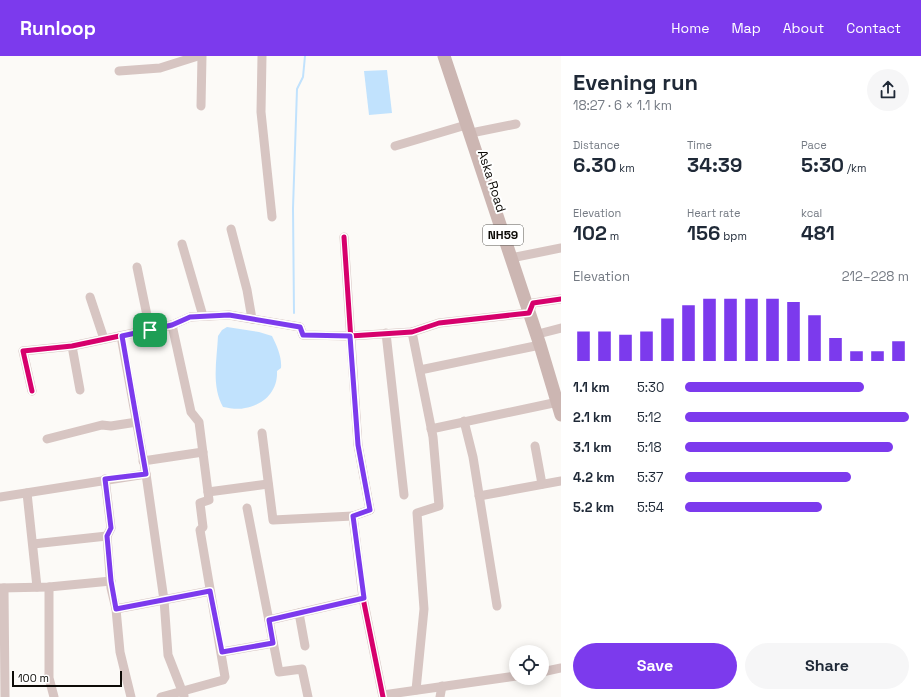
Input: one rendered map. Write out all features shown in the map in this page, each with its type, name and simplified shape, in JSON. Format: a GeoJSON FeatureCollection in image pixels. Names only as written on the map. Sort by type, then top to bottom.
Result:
{"type":"FeatureCollection","features":[{"type":"Feature","properties":{"kind":"highway","name":"Aska Road"},"geometry":{"type":"LineString","coordinates":[[447,56],[531,308],[559,399]]}},
{"type":"Feature","properties":{"kind":"highway","name":"NH59"},"geometry":{"type":"LineString","coordinates":[[559,399],[561,415]]}},
{"type":"Feature","properties":{"kind":"street"},"geometry":{"type":"LineString","coordinates":[[118,71],[160,68],[198,56]]}},
{"type":"Feature","properties":{"kind":"street"},"geometry":{"type":"LineString","coordinates":[[201,106],[202,56]]}},
{"type":"Feature","properties":{"kind":"street"},"geometry":{"type":"LineString","coordinates":[[262,56],[261,112],[272,217]]}},
{"type":"Feature","properties":{"kind":"street"},"geometry":{"type":"LineString","coordinates":[[395,146],[471,129],[516,124]]}},
{"type":"Feature","properties":{"kind":"street"},"geometry":{"type":"LineString","coordinates":[[231,229],[247,290],[252,319]]}},
{"type":"Feature","properties":{"kind":"street"},"geometry":{"type":"LineString","coordinates":[[262,433],[273,520],[353,516],[370,510],[358,445],[344,237]]}},
{"type":"Feature","properties":{"kind":"street"},"geometry":{"type":"LineString","coordinates":[[182,244],[203,316]]}},
{"type":"Feature","properties":{"kind":"street"},"geometry":{"type":"LineString","coordinates":[[514,257],[561,248]]}},
{"type":"Feature","properties":{"kind":"street"},"geometry":{"type":"LineString","coordinates":[[137,267],[150,330]]}},
{"type":"Feature","properties":{"kind":"street"},"geometry":{"type":"LineString","coordinates":[[90,298],[104,339]]}},
{"type":"Feature","properties":{"kind":"street"},"geometry":{"type":"LineString","coordinates":[[32,391],[23,351],[72,346],[122,336],[172,325],[190,317],[229,315],[300,327],[303,335],[350,336],[412,332],[439,323],[531,308],[561,298]]}},
{"type":"Feature","properties":{"kind":"street"},"geometry":{"type":"LineString","coordinates":[[161,697],[183,694],[223,680],[225,677],[222,652],[200,530],[203,527],[200,503],[209,500],[199,422],[191,412],[172,325]]}},
{"type":"Feature","properties":{"kind":"street"},"geometry":{"type":"LineString","coordinates":[[420,370],[541,339],[561,328]]}},
{"type":"Feature","properties":{"kind":"street"},"geometry":{"type":"LineString","coordinates":[[412,332],[431,429],[439,506],[416,513],[424,609],[416,690]]}},
{"type":"Feature","properties":{"kind":"street"},"geometry":{"type":"LineString","coordinates":[[386,334],[404,495]]}},
{"type":"Feature","properties":{"kind":"street"},"geometry":{"type":"LineString","coordinates":[[122,336],[146,474],[164,600],[168,655],[183,694]]}},
{"type":"Feature","properties":{"kind":"street"},"geometry":{"type":"LineString","coordinates":[[72,346],[80,390]]}},
{"type":"Feature","properties":{"kind":"street"},"geometry":{"type":"LineString","coordinates":[[431,429],[559,399]]}},
{"type":"Feature","properties":{"kind":"street"},"geometry":{"type":"LineString","coordinates":[[464,421],[472,451],[497,606]]}},
{"type":"Feature","properties":{"kind":"street"},"geometry":{"type":"LineString","coordinates":[[47,439],[102,425],[137,422]]}},
{"type":"Feature","properties":{"kind":"street"},"geometry":{"type":"LineString","coordinates":[[534,446],[542,484]]}},
{"type":"Feature","properties":{"kind":"street"},"geometry":{"type":"LineString","coordinates":[[143,461],[203,452]]}},
{"type":"Feature","properties":{"kind":"street"},"geometry":{"type":"LineString","coordinates":[[0,497],[105,479],[146,474]]}},
{"type":"Feature","properties":{"kind":"street"},"geometry":{"type":"LineString","coordinates":[[105,479],[111,528],[107,536],[111,581],[116,609],[120,652],[131,697]]}},
{"type":"Feature","properties":{"kind":"street"},"geometry":{"type":"LineString","coordinates":[[479,496],[561,481]]}},
{"type":"Feature","properties":{"kind":"street"},"geometry":{"type":"LineString","coordinates":[[208,492],[268,484]]}},
{"type":"Feature","properties":{"kind":"street"},"geometry":{"type":"LineString","coordinates":[[27,493],[34,544],[37,587]]}},
{"type":"Feature","properties":{"kind":"street"},"geometry":{"type":"LineString","coordinates":[[247,508],[279,672],[302,669],[308,697]]}},
{"type":"Feature","properties":{"kind":"street"},"geometry":{"type":"LineString","coordinates":[[353,516],[364,598],[383,696],[509,677]]}},
{"type":"Feature","properties":{"kind":"street"},"geometry":{"type":"LineString","coordinates":[[34,544],[107,536]]}},
{"type":"Feature","properties":{"kind":"street"},"geometry":{"type":"LineString","coordinates":[[5,697],[2,588],[49,587],[111,581]]}},
{"type":"Feature","properties":{"kind":"street"},"geometry":{"type":"LineString","coordinates":[[49,587],[49,678],[54,697]]}},
{"type":"Feature","properties":{"kind":"street"},"geometry":{"type":"LineString","coordinates":[[116,609],[210,591]]}},
{"type":"Feature","properties":{"kind":"street"},"geometry":{"type":"LineString","coordinates":[[269,620],[364,598]]}},
{"type":"Feature","properties":{"kind":"street"},"geometry":{"type":"LineString","coordinates":[[299,613],[305,646]]}},
{"type":"Feature","properties":{"kind":"street"},"geometry":{"type":"LineString","coordinates":[[222,652],[273,643]]}},
{"type":"Feature","properties":{"kind":"street"},"geometry":{"type":"LineString","coordinates":[[549,671],[561,668]]}},
{"type":"Feature","properties":{"kind":"street"},"geometry":{"type":"LineString","coordinates":[[440,697],[442,686]]}},
{"type":"Feature","properties":{"kind":"water"},"geometry":{"type":"Polygon","coordinates":[[[387,70],[392,113],[369,115],[364,71],[387,70]]]}},
{"type":"Feature","properties":{"kind":"water"},"geometry":{"type":"Polygon","coordinates":[[[227,327],[259,332],[272,336],[281,360],[281,368],[277,371],[277,378],[272,391],[258,404],[242,409],[223,407],[217,390],[216,372],[218,336],[222,330],[227,327]]]}},
{"type":"Feature","properties":{"kind":"waterway"},"geometry":{"type":"LineString","coordinates":[[294,313],[293,208],[297,89],[303,77],[305,56]]}},
{"type":"Feature","properties":{"kind":"cycle path"},"geometry":{"type":"LineString","coordinates":[[344,237],[358,445],[370,510],[353,516],[363,598],[383,697]]}},
{"type":"Feature","properties":{"kind":"cycle path"},"geometry":{"type":"LineString","coordinates":[[32,391],[23,351],[72,346],[172,325],[190,317],[229,315],[300,327],[303,335],[350,336],[412,332],[439,323],[529,313],[533,303],[561,299]]}},
{"type":"Feature","properties":{"kind":"route"},"geometry":{"type":"LineString","coordinates":[[229,315],[300,327],[303,335],[350,336],[358,445],[370,510],[353,516],[364,598],[269,620],[273,643],[222,652],[210,591],[116,609],[111,588],[107,536],[111,528],[105,479],[146,474],[122,336],[150,330],[174,324],[190,317],[229,315]]}}]}
